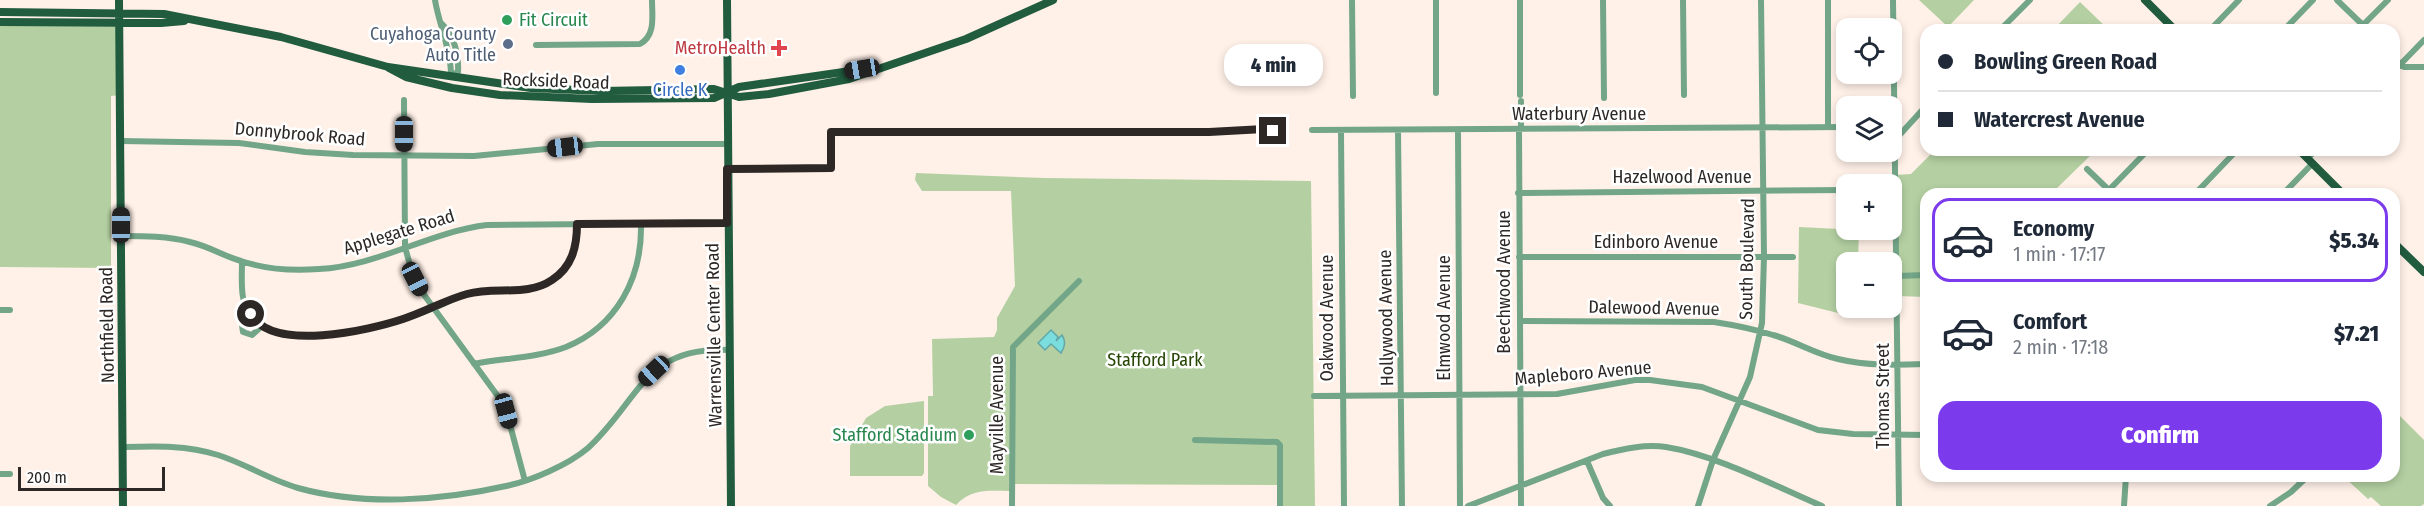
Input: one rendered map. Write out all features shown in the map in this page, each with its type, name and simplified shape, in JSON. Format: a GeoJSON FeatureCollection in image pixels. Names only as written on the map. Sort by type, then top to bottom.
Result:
{"type":"FeatureCollection","features":[{"type":"Feature","properties":{"kind":"main road","name":"Northfield Road"},"geometry":{"type":"LineString","coordinates":[[119,0],[123,506]]}},
{"type":"Feature","properties":{"kind":"main road","name":"Warrensville Center Road"},"geometry":{"type":"LineString","coordinates":[[727,0],[731,506]]}},
{"type":"Feature","properties":{"kind":"main road","name":"Rockside Road"},"geometry":{"type":"LineString","coordinates":[[0,12],[164,14],[281,37],[388,67],[530,88],[601,91],[714,89],[739,97],[849,79],[881,66],[966,39],[1011,21],[1053,0]]}},
{"type":"Feature","properties":{"kind":"main road"},"geometry":{"type":"LineString","coordinates":[[2145,0],[2169,24]]}},
{"type":"Feature","properties":{"kind":"main road","name":"Rockside Road"},"geometry":{"type":"LineString","coordinates":[[0,22],[161,23],[189,20]]}},
{"type":"Feature","properties":{"kind":"main road","name":"Rockside Road"},"geometry":{"type":"LineString","coordinates":[[388,67],[406,77],[453,88],[500,95],[548,98],[714,98],[727,92]]}},
{"type":"Feature","properties":{"kind":"main road"},"geometry":{"type":"LineString","coordinates":[[2305,156],[2337,188]]}},
{"type":"Feature","properties":{"kind":"main road"},"geometry":{"type":"LineString","coordinates":[[2400,249],[2424,272]]}},
{"type":"Feature","properties":{"kind":"street"},"geometry":{"type":"LineString","coordinates":[[435,0],[441,30],[449,50],[451,72],[454,76],[453,88]]}},
{"type":"Feature","properties":{"kind":"street"},"geometry":{"type":"LineString","coordinates":[[536,45],[640,44],[646,40],[652,28],[652,0]]}},
{"type":"Feature","properties":{"kind":"street"},"geometry":{"type":"LineString","coordinates":[[1352,0],[1353,96]]}},
{"type":"Feature","properties":{"kind":"street"},"geometry":{"type":"LineString","coordinates":[[1436,0],[1436,93]]}},
{"type":"Feature","properties":{"kind":"street","name":"Beechwood Avenue"},"geometry":{"type":"LineString","coordinates":[[1520,0],[1521,98],[1518,193],[1521,506]]}},
{"type":"Feature","properties":{"kind":"street"},"geometry":{"type":"LineString","coordinates":[[1603,0],[1604,98]]}},
{"type":"Feature","properties":{"kind":"street"},"geometry":{"type":"LineString","coordinates":[[1683,0],[1684,95]]}},
{"type":"Feature","properties":{"kind":"street","name":"South Boulevard"},"geometry":{"type":"LineString","coordinates":[[1698,506],[1713,460],[1750,377],[1761,332],[1764,257],[1761,0]]}},
{"type":"Feature","properties":{"kind":"street"},"geometry":{"type":"LineString","coordinates":[[1828,0],[1828,127]]}},
{"type":"Feature","properties":{"kind":"street","name":"Thomas Street"},"geometry":{"type":"LineString","coordinates":[[1893,0],[1893,96]]}},
{"type":"Feature","properties":{"kind":"street"},"geometry":{"type":"LineString","coordinates":[[2006,24],[2030,0]]}},
{"type":"Feature","properties":{"kind":"street"},"geometry":{"type":"LineString","coordinates":[[2216,24],[2239,0]]}},
{"type":"Feature","properties":{"kind":"street"},"geometry":{"type":"LineString","coordinates":[[2290,24],[2313,0]]}},
{"type":"Feature","properties":{"kind":"street"},"geometry":{"type":"LineString","coordinates":[[2337,0],[2359,24]]}},
{"type":"Feature","properties":{"kind":"street"},"geometry":{"type":"LineString","coordinates":[[2367,24],[2388,0]]}},
{"type":"Feature","properties":{"kind":"street"},"geometry":{"type":"LineString","coordinates":[[2401,65],[2424,40]]}},
{"type":"Feature","properties":{"kind":"street"},"geometry":{"type":"LineString","coordinates":[[2401,65],[2424,67]]}},
{"type":"Feature","properties":{"kind":"street"},"geometry":{"type":"LineString","coordinates":[[404,100],[405,247],[415,279],[422,292],[505,406],[525,481]]}},
{"type":"Feature","properties":{"kind":"street"},"geometry":{"type":"LineString","coordinates":[[1902,132],[1920,112]]}},
{"type":"Feature","properties":{"kind":"street"},"geometry":{"type":"LineString","coordinates":[[1902,126],[1907,126]]}},
{"type":"Feature","properties":{"kind":"street","name":"Waterbury Avenue"},"geometry":{"type":"LineString","coordinates":[[1312,130],[1836,127]]}},
{"type":"Feature","properties":{"kind":"street"},"geometry":{"type":"LineString","coordinates":[[727,169],[831,168],[831,132],[1209,132],[1264,129],[1278,134]]}},
{"type":"Feature","properties":{"kind":"street","name":"Hollywood Avenue"},"geometry":{"type":"LineString","coordinates":[[1398,130],[1402,506]]}},
{"type":"Feature","properties":{"kind":"street","name":"Elmwood Avenue"},"geometry":{"type":"LineString","coordinates":[[1458,130],[1461,506]]}},
{"type":"Feature","properties":{"kind":"street","name":"Oakwood Avenue"},"geometry":{"type":"LineString","coordinates":[[1341,131],[1344,506]]}},
{"type":"Feature","properties":{"kind":"street","name":"Donnybrook Road"},"geometry":{"type":"LineString","coordinates":[[121,141],[239,143],[325,154],[404,155],[509,154],[598,144],[727,144]]}},
{"type":"Feature","properties":{"kind":"street"},"geometry":{"type":"LineString","coordinates":[[2113,188],[2142,156]]}},
{"type":"Feature","properties":{"kind":"street"},"geometry":{"type":"LineString","coordinates":[[2201,188],[2231,156]]}},
{"type":"Feature","properties":{"kind":"street"},"geometry":{"type":"LineString","coordinates":[[2288,188],[2313,156]]}},
{"type":"Feature","properties":{"kind":"street"},"geometry":{"type":"LineString","coordinates":[[2087,169],[2105,188]]}},
{"type":"Feature","properties":{"kind":"street","name":"Hazelwood Avenue"},"geometry":{"type":"LineString","coordinates":[[1518,193],[1836,190]]}},
{"type":"Feature","properties":{"kind":"street","name":"Applegate Road"},"geometry":{"type":"LineString","coordinates":[[121,236],[186,241],[242,262],[291,269],[320,269],[376,258],[448,231],[467,227],[727,223]]}},
{"type":"Feature","properties":{"kind":"street"},"geometry":{"type":"LineString","coordinates":[[242,262],[242,291],[251,314],[263,326],[291,335],[348,334],[401,320],[467,294],[496,290],[528,290],[552,281],[570,262],[576,240],[577,224]]}},
{"type":"Feature","properties":{"kind":"street"},"geometry":{"type":"LineString","coordinates":[[474,364],[565,347],[600,326],[620,304],[632,283],[641,246],[641,225]]}},
{"type":"Feature","properties":{"kind":"street","name":"Edinboro Avenue"},"geometry":{"type":"LineString","coordinates":[[1519,258],[1793,257]]}},
{"type":"Feature","properties":{"kind":"street"},"geometry":{"type":"LineString","coordinates":[[1902,276],[1920,275]]}},
{"type":"Feature","properties":{"kind":"street","name":"Mayville Avenue"},"geometry":{"type":"LineString","coordinates":[[1012,506],[1013,347],[1079,280]]}},
{"type":"Feature","properties":{"kind":"street"},"geometry":{"type":"LineString","coordinates":[[0,310],[10,310]]}},
{"type":"Feature","properties":{"kind":"street"},"geometry":{"type":"LineString","coordinates":[[251,314],[242,325],[245,334],[252,335],[263,326]]}},
{"type":"Feature","properties":{"kind":"street","name":"Thomas Street"},"geometry":{"type":"LineString","coordinates":[[1897,318],[1899,506]]}},
{"type":"Feature","properties":{"kind":"street","name":"Dalewood Avenue"},"geometry":{"type":"LineString","coordinates":[[1520,321],[1714,322],[1761,332],[1836,359],[1866,364],[1920,364]]}},
{"type":"Feature","properties":{"kind":"street"},"geometry":{"type":"LineString","coordinates":[[124,447],[168,446],[205,452],[297,488],[322,494],[358,498],[433,498],[506,486],[547,472],[586,449],[616,417],[642,382],[666,362],[680,355],[699,351],[729,350]]}},
{"type":"Feature","properties":{"kind":"street","name":"Mapleboro Avenue"},"geometry":{"type":"LineString","coordinates":[[1314,396],[1557,394],[1635,380],[1650,380],[1686,383],[1818,430],[1853,435],[1920,435]]}},
{"type":"Feature","properties":{"kind":"street"},"geometry":{"type":"LineString","coordinates":[[1195,440],[1277,442],[1281,445],[1280,506]]}},
{"type":"Feature","properties":{"kind":"street"},"geometry":{"type":"LineString","coordinates":[[1468,506],[1624,448],[1646,446],[1665,447],[1713,460],[1822,506]]}},
{"type":"Feature","properties":{"kind":"street"},"geometry":{"type":"LineString","coordinates":[[1587,461],[1603,498],[1610,506]]}},
{"type":"Feature","properties":{"kind":"street"},"geometry":{"type":"LineString","coordinates":[[0,474],[10,474]]}},
{"type":"Feature","properties":{"kind":"street"},"geometry":{"type":"LineString","coordinates":[[2124,506],[2126,482]]}},
{"type":"Feature","properties":{"kind":"street"},"geometry":{"type":"LineString","coordinates":[[2270,506],[2301,482]]}},
{"type":"Feature","properties":{"kind":"green space"},"geometry":{"type":"Polygon","coordinates":[[[1919,0],[1974,0],[1951,24],[1945,24],[1919,0]]]}},
{"type":"Feature","properties":{"kind":"green space"},"geometry":{"type":"Polygon","coordinates":[[[2080,2],[2103,24],[2059,24],[2080,2]]]}},
{"type":"Feature","properties":{"kind":"green space"},"geometry":{"type":"Polygon","coordinates":[[[0,22],[119,23],[121,95],[111,96],[111,268],[0,267],[0,22]]]}},
{"type":"Feature","properties":{"kind":"green space"},"geometry":{"type":"Polygon","coordinates":[[[1929,156],[2090,156],[2057,188],[1920,188],[1920,297],[1902,296],[1902,252],[1896,252],[1896,240],[1902,240],[1902,175],[1911,174],[1929,156]]]}},
{"type":"Feature","properties":{"kind":"green space","name":"Stafford Park"},"geometry":{"type":"Polygon","coordinates":[[[916,173],[1044,178],[1311,181],[1315,506],[1278,506],[1277,485],[1010,484],[1010,491],[974,493],[956,505],[941,497],[928,486],[928,396],[933,396],[932,339],[994,337],[997,330],[997,318],[1015,286],[1011,191],[922,191],[915,180],[916,173]]]}},
{"type":"Feature","properties":{"kind":"green space"},"geometry":{"type":"Polygon","coordinates":[[[1799,227],[1836,229],[1836,240],[1859,240],[1858,252],[1836,252],[1836,312],[1798,303],[1799,227]]]}},
{"type":"Feature","properties":{"kind":"green space"},"geometry":{"type":"Polygon","coordinates":[[[924,401],[924,473],[922,476],[850,476],[850,446],[866,418],[885,406],[924,401]]]}},
{"type":"Feature","properties":{"kind":"green space"},"geometry":{"type":"Polygon","coordinates":[[[2400,416],[2424,440],[2424,504],[2421,506],[2381,506],[2371,497],[2368,499],[2350,482],[2400,482],[2400,416]]]}},
{"type":"Feature","properties":{"kind":"water"},"geometry":{"type":"Polygon","coordinates":[[[1051,330],[1058,337],[1056,341],[1062,335],[1063,337],[1064,344],[1061,353],[1051,344],[1045,350],[1038,343],[1051,330]]]}},
{"type":"Feature","properties":{"kind":"place","name":"Fit Circuit"},"geometry":{"type":"Point","coordinates":[507,20]}},
{"type":"Feature","properties":{"kind":"place","name":"Cuyahoga County Auto Title"},"geometry":{"type":"Point","coordinates":[508,44]}},
{"type":"Feature","properties":{"kind":"place","name":"MetroHealth"},"geometry":{"type":"Point","coordinates":[779,48]}},
{"type":"Feature","properties":{"kind":"place","name":"Circle K"},"geometry":{"type":"Point","coordinates":[680,70]}},
{"type":"Feature","properties":{"kind":"place","name":"Stafford Stadium"},"geometry":{"type":"Point","coordinates":[969,435]}},
{"type":"Feature","properties":{"kind":"route"},"geometry":{"type":"LineString","coordinates":[[251,314],[263,326],[276,332],[315,336],[348,334],[401,320],[467,294],[488,290],[535,288],[552,281],[565,270],[574,251],[577,224],[727,223],[727,169],[831,168],[831,132],[1209,132],[1264,129],[1273,131]]}}]}
